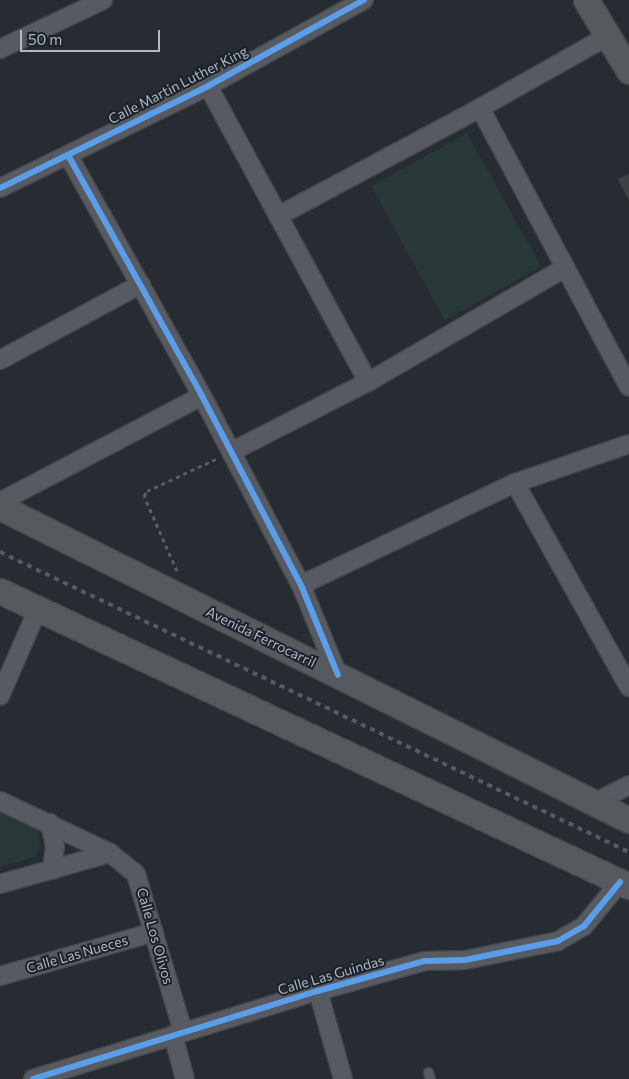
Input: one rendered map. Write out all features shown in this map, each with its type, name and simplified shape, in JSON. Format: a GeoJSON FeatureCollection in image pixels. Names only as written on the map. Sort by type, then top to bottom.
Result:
{"type":"FeatureCollection","features":[{"type":"Feature","properties":{"kind":"main road"},"geometry":{"type":"LineString","coordinates":[[586,0],[629,71]]}},
{"type":"Feature","properties":{"kind":"main road","name":"Avenida Ferrocarril"},"geometry":{"type":"LineString","coordinates":[[0,507],[629,820]]}},
{"type":"Feature","properties":{"kind":"main road"},"geometry":{"type":"LineString","coordinates":[[0,591],[625,884]]}},
{"type":"Feature","properties":{"kind":"street"},"geometry":{"type":"LineString","coordinates":[[0,49],[103,0]]}},
{"type":"Feature","properties":{"kind":"street","name":"Calle Martin Luther King"},"geometry":{"type":"LineString","coordinates":[[0,188],[208,86],[364,0]]}},
{"type":"Feature","properties":{"kind":"street"},"geometry":{"type":"LineString","coordinates":[[278,216],[480,108],[608,36]]}},
{"type":"Feature","properties":{"kind":"street"},"geometry":{"type":"LineString","coordinates":[[208,86],[368,382]]}},
{"type":"Feature","properties":{"kind":"street"},"geometry":{"type":"LineString","coordinates":[[480,108],[629,386]]}},
{"type":"Feature","properties":{"kind":"street"},"geometry":{"type":"LineString","coordinates":[[68,155],[202,396],[301,585],[338,675]]}},
{"type":"Feature","properties":{"kind":"street"},"geometry":{"type":"LineString","coordinates":[[231,452],[368,382],[565,268]]}},
{"type":"Feature","properties":{"kind":"street"},"geometry":{"type":"LineString","coordinates":[[0,360],[141,284]]}},
{"type":"Feature","properties":{"kind":"street"},"geometry":{"type":"LineString","coordinates":[[0,502],[202,396]]}},
{"type":"Feature","properties":{"kind":"street"},"geometry":{"type":"LineString","coordinates":[[301,585],[515,483],[629,444]]}},
{"type":"Feature","properties":{"kind":"street"},"geometry":{"type":"LineString","coordinates":[[515,483],[629,687]]}},
{"type":"Feature","properties":{"kind":"street"},"geometry":{"type":"LineString","coordinates":[[0,696],[38,609]]}},
{"type":"Feature","properties":{"kind":"street"},"geometry":{"type":"LineString","coordinates":[[594,803],[629,785]]}},
{"type":"Feature","properties":{"kind":"street","name":"Calle Los Olivos"},"geometry":{"type":"LineString","coordinates":[[0,801],[110,853],[136,874],[154,932],[178,1034],[185,1079]]}},
{"type":"Feature","properties":{"kind":"street"},"geometry":{"type":"LineString","coordinates":[[50,823],[55,846],[52,870]]}},
{"type":"Feature","properties":{"kind":"street"},"geometry":{"type":"LineString","coordinates":[[0,884],[110,853]]}},
{"type":"Feature","properties":{"kind":"street","name":"Calle Las Guindas"},"geometry":{"type":"LineString","coordinates":[[33,1079],[318,991],[426,961],[465,960],[558,941],[584,926],[625,884]]}},
{"type":"Feature","properties":{"kind":"street","name":"Calle Las Nueces"},"geometry":{"type":"LineString","coordinates":[[0,976],[154,932]]}},
{"type":"Feature","properties":{"kind":"street"},"geometry":{"type":"LineString","coordinates":[[318,991],[343,1079]]}},
{"type":"Feature","properties":{"kind":"path"},"geometry":{"type":"LineString","coordinates":[[192,603],[144,496],[147,491],[231,452]]}},
{"type":"Feature","properties":{"kind":"shaded area"},"geometry":{"type":"Polygon","coordinates":[[[467,133],[541,267],[445,320],[371,186],[467,133]]]}},
{"type":"Feature","properties":{"kind":"shaded area"},"geometry":{"type":"Polygon","coordinates":[[[0,809],[37,825],[40,845],[35,857],[0,867],[0,809]]]}},
{"type":"Feature","properties":{"kind":"building"},"geometry":{"type":"Polygon","coordinates":[[[629,174],[629,201],[618,179],[629,174]]]}},
{"type":"Feature","properties":{"kind":"railway"},"geometry":{"type":"LineString","coordinates":[[0,552],[629,852]]}},
{"type":"Feature","properties":{"kind":"cycle path"},"geometry":{"type":"LineString","coordinates":[[0,188],[208,86],[364,0]]}},
{"type":"Feature","properties":{"kind":"cycle path"},"geometry":{"type":"LineString","coordinates":[[68,155],[202,396],[301,585],[338,675]]}},
{"type":"Feature","properties":{"kind":"cycle path"},"geometry":{"type":"LineString","coordinates":[[33,1079],[318,991],[425,961],[465,960],[558,941],[584,926],[620,882]]}}]}
